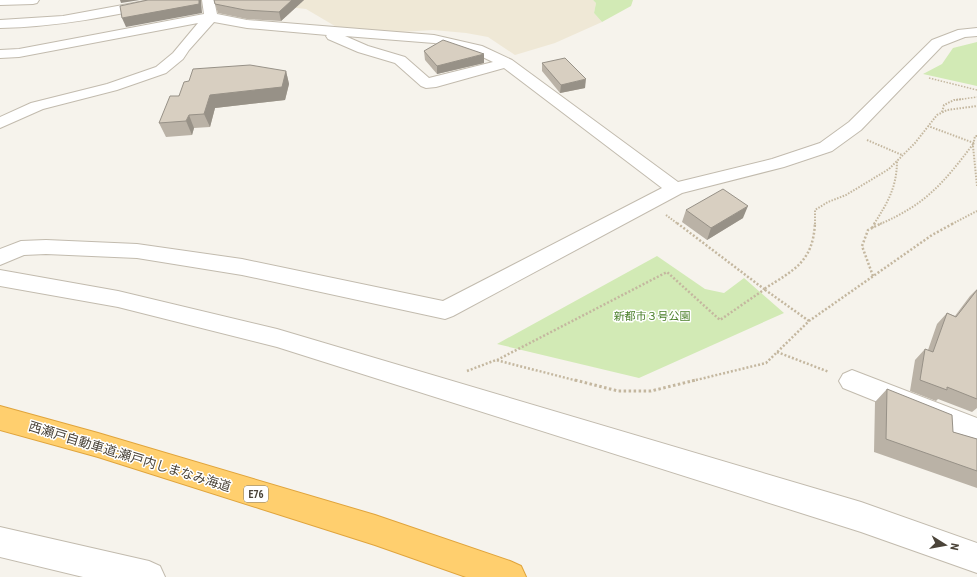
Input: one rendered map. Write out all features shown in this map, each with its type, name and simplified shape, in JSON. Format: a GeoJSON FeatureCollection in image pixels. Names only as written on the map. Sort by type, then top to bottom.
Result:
{"type":"FeatureCollection","features":[{"type":"Feature","properties":{"kind":"highway","name":"西瀬戸自動車道;瀬戸内しまなみ海道"},"geometry":{"type":"LineString","coordinates":[[0,418],[98,446],[375,530],[510,577]]}},
{"type":"Feature","properties":{"kind":"street"},"geometry":{"type":"LineString","coordinates":[[0,1],[33,0]]}},
{"type":"Feature","properties":{"kind":"street"},"geometry":{"type":"LineString","coordinates":[[0,24],[47,22],[108,13],[167,0]]}},
{"type":"Feature","properties":{"kind":"street"},"geometry":{"type":"LineString","coordinates":[[208,0],[211,17]]}},
{"type":"Feature","properties":{"kind":"street"},"geometry":{"type":"LineString","coordinates":[[0,123],[37,106],[112,87],[161,70],[178,56],[183,48],[211,17]]}},
{"type":"Feature","properties":{"kind":"street"},"geometry":{"type":"LineString","coordinates":[[0,54],[19,53],[211,17],[247,24],[313,28],[450,42],[478,50],[507,63],[676,189]]}},
{"type":"Feature","properties":{"kind":"street"},"geometry":{"type":"LineString","coordinates":[[313,28],[363,49],[400,60],[426,83],[436,82],[507,63]]}},
{"type":"Feature","properties":{"kind":"street"},"geometry":{"type":"LineString","coordinates":[[0,258],[21,248],[46,247],[137,251],[242,267],[445,310],[676,189],[778,163],[826,147],[855,126],[938,43],[962,33],[977,32]]}},
{"type":"Feature","properties":{"kind":"street"},"geometry":{"type":"LineString","coordinates":[[398,36],[443,33],[479,38]]}},
{"type":"Feature","properties":{"kind":"street"},"geometry":{"type":"LineString","coordinates":[[0,278],[118,299],[277,338],[861,517],[977,558]]}},
{"type":"Feature","properties":{"kind":"street"},"geometry":{"type":"LineString","coordinates":[[852,380],[977,430]]}},
{"type":"Feature","properties":{"kind":"street"},"geometry":{"type":"LineString","coordinates":[[0,542],[149,577]]}},
{"type":"Feature","properties":{"kind":"path"},"geometry":{"type":"LineString","coordinates":[[908,73],[977,90]]}},
{"type":"Feature","properties":{"kind":"path"},"geometry":{"type":"LineString","coordinates":[[942,112],[944,105],[954,100],[977,97]]}},
{"type":"Feature","properties":{"kind":"path"},"geometry":{"type":"LineString","coordinates":[[456,394],[467,371],[496,360],[666,272],[720,320],[791,271],[808,256],[816,226],[815,210],[828,202],[846,195],[888,169],[915,143],[937,115],[947,110],[977,106]]}},
{"type":"Feature","properties":{"kind":"path"},"geometry":{"type":"LineString","coordinates":[[928,126],[974,143]]}},
{"type":"Feature","properties":{"kind":"path"},"geometry":{"type":"LineString","coordinates":[[848,131],[902,155]]}},
{"type":"Feature","properties":{"kind":"path"},"geometry":{"type":"LineString","coordinates":[[977,136],[975,136],[974,143],[977,186]]}},
{"type":"Feature","properties":{"kind":"path"},"geometry":{"type":"LineString","coordinates":[[873,276],[862,246],[868,230],[910,210],[930,195],[949,176],[974,143]]}},
{"type":"Feature","properties":{"kind":"path"},"geometry":{"type":"LineString","coordinates":[[872,228],[894,192],[898,177],[897,159]]}},
{"type":"Feature","properties":{"kind":"path"},"geometry":{"type":"LineString","coordinates":[[650,203],[810,321]]}},
{"type":"Feature","properties":{"kind":"path"},"geometry":{"type":"LineString","coordinates":[[496,360],[618,391],[651,391],[766,363],[810,321],[932,235],[977,211]]}},
{"type":"Feature","properties":{"kind":"path"},"geometry":{"type":"LineString","coordinates":[[777,352],[852,380]]}},
{"type":"Feature","properties":{"kind":"shaded area"},"geometry":{"type":"Polygon","coordinates":[[[251,0],[593,0],[596,3],[594,13],[602,22],[555,43],[515,55],[488,37],[433,30],[401,32],[340,29],[306,9],[252,3],[251,0]]]}},
{"type":"Feature","properties":{"kind":"green space"},"geometry":{"type":"Polygon","coordinates":[[[593,0],[633,0],[631,6],[602,22],[594,13],[596,3],[593,0]]]}},
{"type":"Feature","properties":{"kind":"green space"},"geometry":{"type":"Polygon","coordinates":[[[977,42],[977,86],[923,74],[942,64],[953,48],[977,42]]]}},
{"type":"Feature","properties":{"kind":"green space","name":"新都市３号公園"},"geometry":{"type":"Polygon","coordinates":[[[657,256],[705,289],[724,293],[744,278],[784,313],[639,378],[497,344],[657,256]]]}},
{"type":"Feature","properties":{"kind":"building"},"geometry":{"type":"Polygon","coordinates":[[[148,0],[199,0],[199,4],[122,18],[120,6],[148,0]]]}},
{"type":"Feature","properties":{"kind":"building"},"geometry":{"type":"Polygon","coordinates":[[[214,0],[292,0],[279,12],[245,10],[215,4],[214,0]]]}},
{"type":"Feature","properties":{"kind":"building"},"geometry":{"type":"Polygon","coordinates":[[[443,40],[484,54],[437,66],[424,51],[443,40]]]}},
{"type":"Feature","properties":{"kind":"building"},"geometry":{"type":"Polygon","coordinates":[[[565,58],[586,79],[561,85],[542,63],[565,58]]]}},
{"type":"Feature","properties":{"kind":"building"},"geometry":{"type":"Polygon","coordinates":[[[250,65],[286,71],[282,87],[210,95],[204,114],[189,115],[186,121],[159,123],[170,96],[179,96],[184,82],[189,81],[193,69],[250,65]]]}},
{"type":"Feature","properties":{"kind":"building"},"geometry":{"type":"Polygon","coordinates":[[[723,189],[748,206],[711,228],[686,210],[723,189]]]}},
{"type":"Feature","properties":{"kind":"building"},"geometry":{"type":"Polygon","coordinates":[[[977,290],[977,399],[947,387],[947,390],[920,380],[925,349],[933,352],[947,313],[956,317],[977,290]]]}},
{"type":"Feature","properties":{"kind":"building"},"geometry":{"type":"Polygon","coordinates":[[[887,389],[952,415],[953,432],[977,439],[977,471],[886,439],[887,389]]]}}]}
